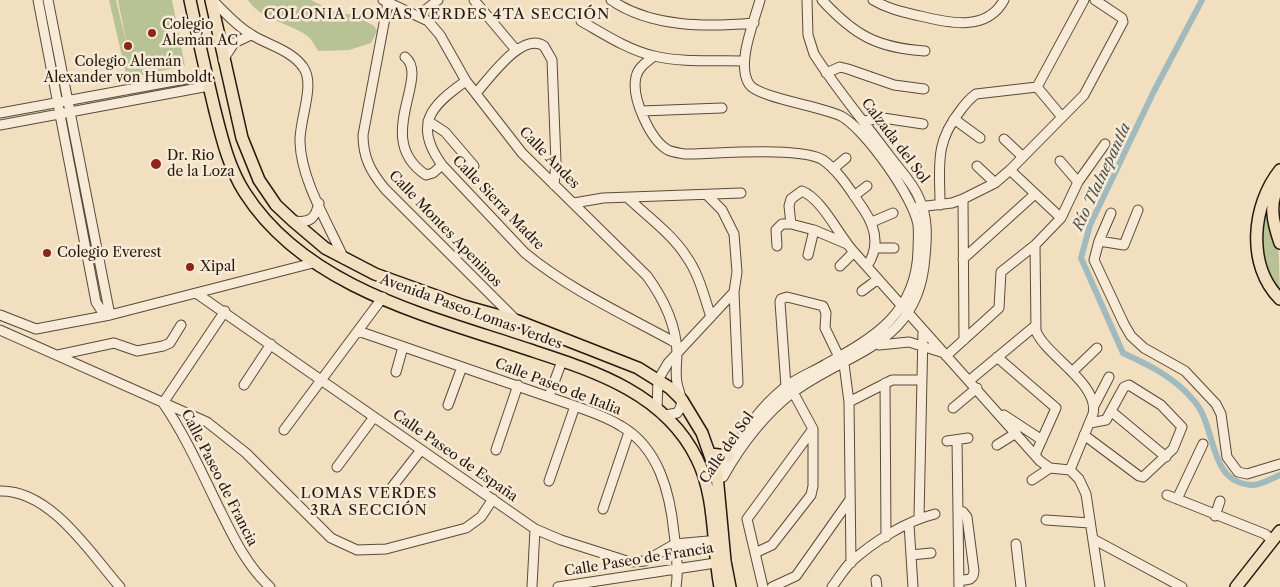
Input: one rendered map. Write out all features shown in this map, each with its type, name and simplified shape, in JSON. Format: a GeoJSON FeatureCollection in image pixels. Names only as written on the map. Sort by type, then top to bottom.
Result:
{"type":"FeatureCollection","features":[{"type":"Feature","properties":{"kind":"main road","name":"Avenida Paseo Lomas Verdes"},"geometry":{"type":"LineString","coordinates":[[190,0],[224,145],[241,187],[265,221],[313,263],[333,275],[438,319],[562,361],[627,388],[661,412],[676,427],[696,458],[711,501]]}},
{"type":"Feature","properties":{"kind":"main road","name":"Avenida Paseo Lomas Verdes"},"geometry":{"type":"LineString","coordinates":[[211,0],[236,116],[250,159],[276,205],[325,248],[375,274],[455,303],[518,321],[638,368],[658,380],[682,400],[702,433],[718,480],[711,501]]}},
{"type":"Feature","properties":{"kind":"main road"},"geometry":{"type":"LineString","coordinates":[[1280,170],[1267,188],[1256,232],[1261,266],[1273,292],[1280,299]]}},
{"type":"Feature","properties":{"kind":"main road"},"geometry":{"type":"LineString","coordinates":[[1279,238],[1272,200],[1280,184]]}},
{"type":"Feature","properties":{"kind":"main road"},"geometry":{"type":"LineString","coordinates":[[1256,232],[1266,227],[1279,238]]}},
{"type":"Feature","properties":{"kind":"main road"},"geometry":{"type":"LineString","coordinates":[[710,454],[728,456]]}},
{"type":"Feature","properties":{"kind":"main road"},"geometry":{"type":"LineString","coordinates":[[711,501],[720,562],[720,587]]}},
{"type":"Feature","properties":{"kind":"main road"},"geometry":{"type":"LineString","coordinates":[[1236,587],[1280,531]]}},
{"type":"Feature","properties":{"kind":"main road"},"geometry":{"type":"LineString","coordinates":[[720,562],[730,587]]}},
{"type":"Feature","properties":{"kind":"street"},"geometry":{"type":"LineString","coordinates":[[38,0],[47,19]]}},
{"type":"Feature","properties":{"kind":"street"},"geometry":{"type":"LineString","coordinates":[[48,0],[47,19],[65,113],[80,214],[96,302],[107,315]]}},
{"type":"Feature","properties":{"kind":"street"},"geometry":{"type":"LineString","coordinates":[[211,0],[229,18],[251,35],[290,54],[307,73],[308,90],[301,123],[301,154],[304,170],[345,259]]}},
{"type":"Feature","properties":{"kind":"street"},"geometry":{"type":"LineString","coordinates":[[419,15],[438,0]]}},
{"type":"Feature","properties":{"kind":"street"},"geometry":{"type":"LineString","coordinates":[[474,0],[516,50]]}},
{"type":"Feature","properties":{"kind":"street"},"geometry":{"type":"LineString","coordinates":[[611,0],[653,19],[685,24],[754,23]]}},
{"type":"Feature","properties":{"kind":"street"},"geometry":{"type":"LineString","coordinates":[[581,21],[618,42],[654,56],[685,60],[744,61],[760,0]]}},
{"type":"Feature","properties":{"kind":"street","name":"Calzada del Sol"},"geometry":{"type":"LineString","coordinates":[[807,0],[810,46],[826,73],[916,192],[918,207],[927,228],[920,287],[891,334],[874,347],[842,360]]}},
{"type":"Feature","properties":{"kind":"street"},"geometry":{"type":"LineString","coordinates":[[822,0],[852,29],[868,39],[900,49],[925,51]]}},
{"type":"Feature","properties":{"kind":"street"},"geometry":{"type":"LineString","coordinates":[[873,0],[893,10],[959,24],[990,16],[1004,0]]}},
{"type":"Feature","properties":{"kind":"street"},"geometry":{"type":"LineString","coordinates":[[1037,87],[1084,0]]}},
{"type":"Feature","properties":{"kind":"street"},"geometry":{"type":"LineString","coordinates":[[918,207],[940,205],[963,199],[995,183],[1023,158],[1084,95],[1123,22],[1122,18],[1095,0]]}},
{"type":"Feature","properties":{"kind":"street","name":"Calle Andes"},"geometry":{"type":"LineString","coordinates":[[386,1],[419,15],[435,28],[466,81],[522,153],[647,276],[664,303],[676,347],[677,384],[682,400]]}},
{"type":"Feature","properties":{"kind":"street","name":"Calle Montes Apeninos"},"geometry":{"type":"LineString","coordinates":[[386,1],[363,135],[363,148],[368,166],[385,189],[518,321]]}},
{"type":"Feature","properties":{"kind":"street"},"geometry":{"type":"LineString","coordinates":[[223,60],[234,43],[251,35]]}},
{"type":"Feature","properties":{"kind":"street"},"geometry":{"type":"LineString","coordinates":[[476,93],[516,50],[527,43],[540,43],[544,46],[552,60],[556,162],[554,185]]}},
{"type":"Feature","properties":{"kind":"street"},"geometry":{"type":"LineString","coordinates":[[654,56],[640,68],[636,76],[635,90],[641,111],[658,141],[669,150],[684,154],[802,153],[822,159],[834,169],[872,222],[876,248],[874,257],[867,266]]}},
{"type":"Feature","properties":{"kind":"street"},"geometry":{"type":"LineString","coordinates":[[405,57],[411,61],[414,71],[402,124],[405,150],[408,157],[426,175],[433,173],[442,165]]}},
{"type":"Feature","properties":{"kind":"street","name":"Calzada del Sol"},"geometry":{"type":"LineString","coordinates":[[744,61],[745,74],[753,88],[760,92],[814,106],[841,116],[858,129],[918,207]]}},
{"type":"Feature","properties":{"kind":"street"},"geometry":{"type":"LineString","coordinates":[[826,73],[840,68],[848,69],[887,83],[924,89]]}},
{"type":"Feature","properties":{"kind":"street"},"geometry":{"type":"LineString","coordinates":[[0,113],[208,81]]}},
{"type":"Feature","properties":{"kind":"street"},"geometry":{"type":"LineString","coordinates":[[0,125],[65,113],[208,81]]}},
{"type":"Feature","properties":{"kind":"street"},"geometry":{"type":"LineString","coordinates":[[466,81],[437,103],[428,121],[445,132],[474,166]]}},
{"type":"Feature","properties":{"kind":"street"},"geometry":{"type":"LineString","coordinates":[[1037,87],[1062,117]]}},
{"type":"Feature","properties":{"kind":"street"},"geometry":{"type":"LineString","coordinates":[[940,205],[941,141],[954,118],[970,98],[976,94],[1037,87]]}},
{"type":"Feature","properties":{"kind":"street"},"geometry":{"type":"LineString","coordinates":[[25,108],[27,120]]}},
{"type":"Feature","properties":{"kind":"street"},"geometry":{"type":"LineString","coordinates":[[641,111],[722,108]]}},
{"type":"Feature","properties":{"kind":"street"},"geometry":{"type":"LineString","coordinates":[[65,113],[90,212],[107,315]]}},
{"type":"Feature","properties":{"kind":"street"},"geometry":{"type":"LineString","coordinates":[[864,121],[883,118],[923,124]]}},
{"type":"Feature","properties":{"kind":"street"},"geometry":{"type":"LineString","coordinates":[[954,118],[980,138]]}},
{"type":"Feature","properties":{"kind":"street","name":"Calle Sierra Madre"},"geometry":{"type":"LineString","coordinates":[[428,121],[427,135],[432,150],[442,165],[525,253],[574,287],[676,347]]}},
{"type":"Feature","properties":{"kind":"street"},"geometry":{"type":"LineString","coordinates":[[1004,140],[1023,158]]}},
{"type":"Feature","properties":{"kind":"street"},"geometry":{"type":"LineString","coordinates":[[945,354],[964,340],[999,308],[1001,272],[1034,245],[1061,218],[1078,182],[1105,144]]}},
{"type":"Feature","properties":{"kind":"street"},"geometry":{"type":"LineString","coordinates":[[834,169],[846,158]]}},
{"type":"Feature","properties":{"kind":"street"},"geometry":{"type":"LineString","coordinates":[[1060,161],[1078,182]]}},
{"type":"Feature","properties":{"kind":"street"},"geometry":{"type":"LineString","coordinates":[[977,166],[995,183]]}},
{"type":"Feature","properties":{"kind":"street"},"geometry":{"type":"LineString","coordinates":[[1010,170],[1061,218]]}},
{"type":"Feature","properties":{"kind":"street"},"geometry":{"type":"LineString","coordinates":[[854,196],[867,186]]}},
{"type":"Feature","properties":{"kind":"street"},"geometry":{"type":"LineString","coordinates":[[791,224],[789,206],[791,199],[797,192],[807,193],[815,199],[847,244],[905,311],[970,380],[1035,455],[1050,468],[1070,470],[1083,485],[1100,587]]}},
{"type":"Feature","properties":{"kind":"street"},"geometry":{"type":"LineString","coordinates":[[574,203],[603,198],[741,193]]}},
{"type":"Feature","properties":{"kind":"street"},"geometry":{"type":"LineString","coordinates":[[964,259],[1035,194]]}},
{"type":"Feature","properties":{"kind":"street"},"geometry":{"type":"LineString","coordinates":[[708,195],[722,210],[734,234],[737,272],[734,292],[738,383]]}},
{"type":"Feature","properties":{"kind":"street"},"geometry":{"type":"LineString","coordinates":[[628,198],[684,252],[698,278],[711,317]]}},
{"type":"Feature","properties":{"kind":"street"},"geometry":{"type":"LineString","coordinates":[[963,199],[964,340]]}},
{"type":"Feature","properties":{"kind":"street"},"geometry":{"type":"LineString","coordinates":[[292,220],[303,222],[315,217],[319,203]]}},
{"type":"Feature","properties":{"kind":"street"},"geometry":{"type":"LineString","coordinates":[[1098,241],[1124,245],[1138,210]]}},
{"type":"Feature","properties":{"kind":"street"},"geometry":{"type":"LineString","coordinates":[[80,214],[90,212]]}},
{"type":"Feature","properties":{"kind":"street"},"geometry":{"type":"LineString","coordinates":[[872,222],[893,213]]}},
{"type":"Feature","properties":{"kind":"street"},"geometry":{"type":"LineString","coordinates":[[1112,213],[1094,253],[1096,267],[1124,324],[1132,336],[1144,348],[1185,371],[1216,404],[1220,414],[1227,457],[1232,467],[1238,472],[1247,474],[1280,464]]}},
{"type":"Feature","properties":{"kind":"street"},"geometry":{"type":"LineString","coordinates":[[777,246],[776,230],[782,224],[791,224],[814,230],[847,244]]}},
{"type":"Feature","properties":{"kind":"street"},"geometry":{"type":"LineString","coordinates":[[808,255],[814,230]]}},
{"type":"Feature","properties":{"kind":"street"},"geometry":{"type":"LineString","coordinates":[[1034,245],[1035,326],[1042,342],[1072,372],[1094,406]]}},
{"type":"Feature","properties":{"kind":"street"},"geometry":{"type":"LineString","coordinates":[[876,248],[894,248]]}},
{"type":"Feature","properties":{"kind":"street"},"geometry":{"type":"LineString","coordinates":[[840,266],[854,252]]}},
{"type":"Feature","properties":{"kind":"street"},"geometry":{"type":"LineString","coordinates":[[0,314],[32,327],[107,315],[313,263]]}},
{"type":"Feature","properties":{"kind":"street"},"geometry":{"type":"LineString","coordinates":[[862,291],[878,279]]}},
{"type":"Feature","properties":{"kind":"street"},"geometry":{"type":"LineString","coordinates":[[682,400],[678,413],[661,412],[658,380],[676,347],[711,317],[734,292]]}},
{"type":"Feature","properties":{"kind":"street","name":"Calle Paseo de España"},"geometry":{"type":"LineString","coordinates":[[196,293],[535,529],[561,540],[630,562],[645,561]]}},
{"type":"Feature","properties":{"kind":"street"},"geometry":{"type":"LineString","coordinates":[[284,430],[383,297]]}},
{"type":"Feature","properties":{"kind":"street"},"geometry":{"type":"LineString","coordinates":[[755,553],[772,545],[811,495],[814,486],[813,429],[789,390],[780,302],[787,297],[823,306],[826,313],[825,328],[842,360],[849,402],[851,563]]}},
{"type":"Feature","properties":{"kind":"street"},"geometry":{"type":"LineString","coordinates":[[224,311],[163,403],[192,415],[228,437],[322,532],[349,547],[374,551],[386,550],[466,528],[481,517],[493,500]]}},
{"type":"Feature","properties":{"kind":"street","name":"Calzada del Sol"},"geometry":{"type":"LineString","coordinates":[[842,360],[905,311]]}},
{"type":"Feature","properties":{"kind":"street"},"geometry":{"type":"LineString","coordinates":[[58,355],[114,343],[137,351],[164,346],[170,342],[181,325]]}},
{"type":"Feature","properties":{"kind":"street"},"geometry":{"type":"LineString","coordinates":[[970,380],[1035,326]]}},
{"type":"Feature","properties":{"kind":"street"},"geometry":{"type":"LineString","coordinates":[[21,338],[32,327]]}},
{"type":"Feature","properties":{"kind":"street"},"geometry":{"type":"LineString","coordinates":[[32,327],[33,343]]}},
{"type":"Feature","properties":{"kind":"street","name":"Calle Paseo de Francia"},"geometry":{"type":"LineString","coordinates":[[0,330],[33,343],[163,403],[184,436],[241,552],[251,567],[270,587]]}},
{"type":"Feature","properties":{"kind":"street","name":"Calle Paseo de Italia"},"geometry":{"type":"LineString","coordinates":[[358,331],[576,406],[607,418],[629,432],[651,457],[666,484],[671,502],[677,567],[676,587]]}},
{"type":"Feature","properties":{"kind":"street"},"geometry":{"type":"LineString","coordinates":[[919,518],[920,380],[923,331]]}},
{"type":"Feature","properties":{"kind":"street"},"geometry":{"type":"LineString","coordinates":[[874,347],[897,342],[921,345],[945,354]]}},
{"type":"Feature","properties":{"kind":"street"},"geometry":{"type":"LineString","coordinates":[[244,385],[271,344]]}},
{"type":"Feature","properties":{"kind":"street"},"geometry":{"type":"LineString","coordinates":[[396,372],[403,346]]}},
{"type":"Feature","properties":{"kind":"street"},"geometry":{"type":"LineString","coordinates":[[1072,372],[1097,348]]}},
{"type":"Feature","properties":{"kind":"street"},"geometry":{"type":"LineString","coordinates":[[997,357],[1056,408],[1035,455]]}},
{"type":"Feature","properties":{"kind":"street","name":"Calle del Sol"},"geometry":{"type":"LineString","coordinates":[[711,501],[728,456],[758,411],[789,390],[842,360]]}},
{"type":"Feature","properties":{"kind":"street"},"geometry":{"type":"LineString","coordinates":[[549,396],[562,361]]}},
{"type":"Feature","properties":{"kind":"street"},"geometry":{"type":"LineString","coordinates":[[448,405],[462,367]]}},
{"type":"Feature","properties":{"kind":"street"},"geometry":{"type":"LineString","coordinates":[[1070,470],[1090,423],[1094,406],[1109,377]]}},
{"type":"Feature","properties":{"kind":"street"},"geometry":{"type":"LineString","coordinates":[[849,402],[892,380],[920,380]]}},
{"type":"Feature","properties":{"kind":"street"},"geometry":{"type":"LineString","coordinates":[[885,383],[886,537]]}},
{"type":"Feature","properties":{"kind":"street"},"geometry":{"type":"LineString","coordinates":[[496,450],[518,385]]}},
{"type":"Feature","properties":{"kind":"street"},"geometry":{"type":"LineString","coordinates":[[1084,434],[1139,476],[1147,475],[1166,457],[1173,448],[1182,427],[1161,405],[1129,385],[1124,387],[1106,420],[1090,423]]}},
{"type":"Feature","properties":{"kind":"street"},"geometry":{"type":"LineString","coordinates":[[953,408],[977,388]]}},
{"type":"Feature","properties":{"kind":"street","name":"Calle del Sol"},"geometry":{"type":"LineString","coordinates":[[718,480],[762,419],[789,390]]}},
{"type":"Feature","properties":{"kind":"street"},"geometry":{"type":"LineString","coordinates":[[549,481],[576,406]]}},
{"type":"Feature","properties":{"kind":"street"},"geometry":{"type":"LineString","coordinates":[[995,409],[1042,440]]}},
{"type":"Feature","properties":{"kind":"street"},"geometry":{"type":"LineString","coordinates":[[1112,412],[1166,457]]}},
{"type":"Feature","properties":{"kind":"street"},"geometry":{"type":"LineString","coordinates":[[337,467],[374,416]]}},
{"type":"Feature","properties":{"kind":"street"},"geometry":{"type":"LineString","coordinates":[[763,587],[747,519],[813,429]]}},
{"type":"Feature","properties":{"kind":"street"},"geometry":{"type":"LineString","coordinates":[[603,509],[629,432]]}},
{"type":"Feature","properties":{"kind":"street"},"geometry":{"type":"LineString","coordinates":[[997,445],[1016,433]]}},
{"type":"Feature","properties":{"kind":"street"},"geometry":{"type":"LineString","coordinates":[[947,441],[968,438]]}},
{"type":"Feature","properties":{"kind":"street"},"geometry":{"type":"LineString","coordinates":[[957,440],[959,584],[974,576],[974,571],[967,517],[958,511]]}},
{"type":"Feature","properties":{"kind":"street"},"geometry":{"type":"LineString","coordinates":[[1177,499],[1203,444]]}},
{"type":"Feature","properties":{"kind":"street"},"geometry":{"type":"LineString","coordinates":[[389,491],[421,450]]}},
{"type":"Feature","properties":{"kind":"street"},"geometry":{"type":"LineString","coordinates":[[1032,480],[1050,468]]}},
{"type":"Feature","properties":{"kind":"street"},"geometry":{"type":"LineString","coordinates":[[0,491],[8,491],[35,500],[54,512],[120,587]]}},
{"type":"Feature","properties":{"kind":"street"},"geometry":{"type":"LineString","coordinates":[[1167,495],[1214,516],[1264,534],[1272,540]]}},
{"type":"Feature","properties":{"kind":"street"},"geometry":{"type":"LineString","coordinates":[[772,587],[796,576],[849,501]]}},
{"type":"Feature","properties":{"kind":"street"},"geometry":{"type":"LineString","coordinates":[[1214,516],[1220,501]]}},
{"type":"Feature","properties":{"kind":"street"},"geometry":{"type":"LineString","coordinates":[[832,587],[851,563],[886,537],[919,518],[935,514]]}},
{"type":"Feature","properties":{"kind":"street"},"geometry":{"type":"LineString","coordinates":[[1046,520],[1090,523]]}},
{"type":"Feature","properties":{"kind":"street"},"geometry":{"type":"LineString","coordinates":[[909,524],[913,587]]}},
{"type":"Feature","properties":{"kind":"street"},"geometry":{"type":"LineString","coordinates":[[532,587],[535,529]]}},
{"type":"Feature","properties":{"kind":"street"},"geometry":{"type":"LineString","coordinates":[[1093,539],[1182,587]]}},
{"type":"Feature","properties":{"kind":"street"},"geometry":{"type":"LineString","coordinates":[[648,571],[645,561],[675,544],[717,540]]}},
{"type":"Feature","properties":{"kind":"street"},"geometry":{"type":"LineString","coordinates":[[1016,544],[1021,587]]}},
{"type":"Feature","properties":{"kind":"street"},"geometry":{"type":"LineString","coordinates":[[911,555],[931,553]]}},
{"type":"Feature","properties":{"kind":"street","name":"Calle Paseo de Francia"},"geometry":{"type":"LineString","coordinates":[[558,587],[648,571],[720,562]]}},
{"type":"Feature","properties":{"kind":"green space","name":"Colegio Alemán AC"},"geometry":{"type":"Polygon","coordinates":[[[109,0],[116,0],[127,46],[118,0],[172,0],[185,66],[127,78],[109,0]]]}},
{"type":"Feature","properties":{"kind":"green space"},"geometry":{"type":"Polygon","coordinates":[[[248,0],[311,0],[337,13],[356,15],[374,26],[377,31],[371,43],[349,50],[318,51],[306,35],[260,12],[248,0]]]}},
{"type":"Feature","properties":{"kind":"green space"},"geometry":{"type":"Polygon","coordinates":[[[1277,189],[1280,299],[1263,271],[1259,215],[1277,189]]]}},
{"type":"Feature","properties":{"kind":"waterway","name":"Río Tlalnepantla"},"geometry":{"type":"LineString","coordinates":[[1202,0],[1154,91],[1090,225],[1081,258],[1123,353],[1152,367],[1188,393],[1202,413],[1215,452],[1227,474],[1237,482],[1251,485],[1262,483],[1280,475]]}},
{"type":"Feature","properties":{"kind":"place","name":"Colegio Alemán AC"},"geometry":{"type":"Point","coordinates":[152,33]}},
{"type":"Feature","properties":{"kind":"place","name":"Colegio Alemán Alexander von Humboldt"},"geometry":{"type":"Point","coordinates":[128,46]}},
{"type":"Feature","properties":{"kind":"place","name":"Dr. Rio de la Loza"},"geometry":{"type":"Point","coordinates":[156,164]}},
{"type":"Feature","properties":{"kind":"place","name":"Colegio Everest"},"geometry":{"type":"Point","coordinates":[47,253]}},
{"type":"Feature","properties":{"kind":"place","name":"Xipal"},"geometry":{"type":"Point","coordinates":[190,267]}},
{"type":"Feature","properties":{"kind":"district","name":"COLONIA LOMAS VERDES 4TA SECCIÓN"},"geometry":{"type":"Point","coordinates":[437,15]}},
{"type":"Feature","properties":{"kind":"district","name":"LOMAS VERDES 3RA SECCIÓN"},"geometry":{"type":"Point","coordinates":[369,502]}}]}
